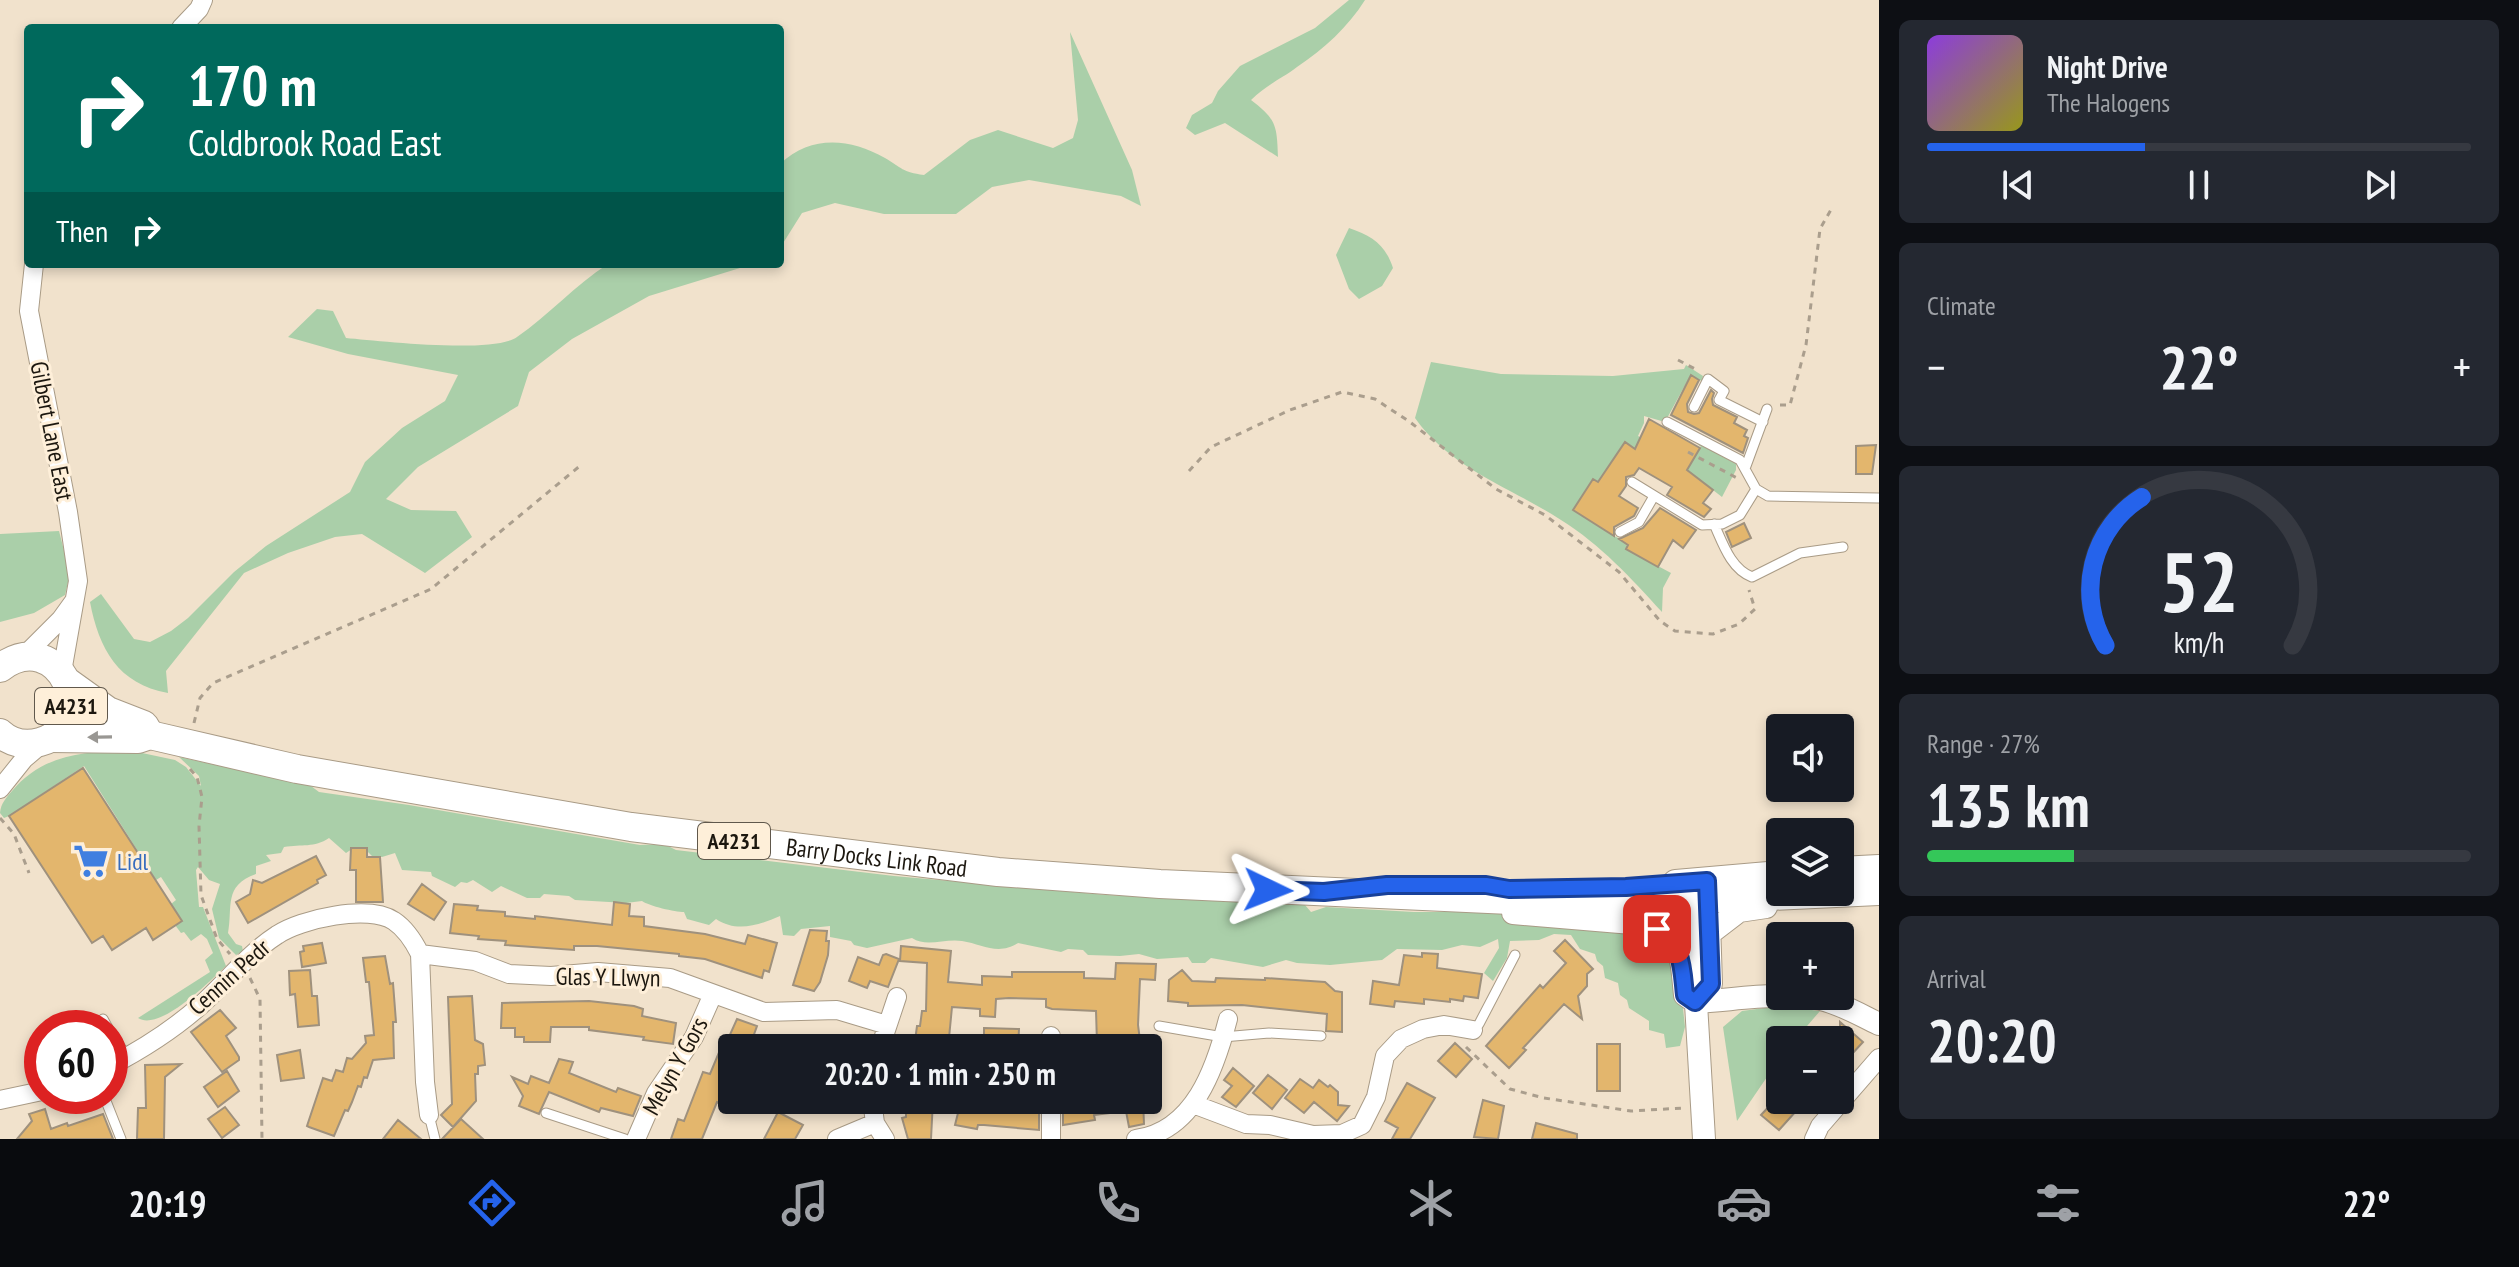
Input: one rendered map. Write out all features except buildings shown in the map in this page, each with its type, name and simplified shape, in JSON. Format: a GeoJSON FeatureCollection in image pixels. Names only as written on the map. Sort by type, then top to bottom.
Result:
{"type":"FeatureCollection","features":[{"type":"Feature","properties":{"kind":"main road","name":"A4231"},"geometry":{"type":"LineString","coordinates":[[0,733],[18,743],[48,739],[66,722],[71,709],[65,678],[52,663],[38,658],[8,662]]}},
{"type":"Feature","properties":{"kind":"main road","name":"Barry Docks Link Road"},"geometry":{"type":"LineString","coordinates":[[65,678],[108,711],[144,725],[150,735],[188,755],[297,769],[529,811],[767,846],[998,872],[1324,892],[1596,904],[1698,891],[1766,878]]}},
{"type":"Feature","properties":{"kind":"main road","name":"Barry Docks Link Road"},"geometry":{"type":"LineString","coordinates":[[48,739],[138,739],[150,735]]}},
{"type":"Feature","properties":{"kind":"main road"},"geometry":{"type":"LineString","coordinates":[[1854,870],[1879,869]]}},
{"type":"Feature","properties":{"kind":"main road","name":"Barry Docks Link Road"},"geometry":{"type":"LineString","coordinates":[[1698,891],[1879,891]]}},
{"type":"Feature","properties":{"kind":"street"},"geometry":{"type":"LineString","coordinates":[[185,24],[203,0]]}},
{"type":"Feature","properties":{"kind":"street","name":"Gilbert Lane East"},"geometry":{"type":"LineString","coordinates":[[34,268],[29,311],[68,512],[78,581],[65,678]]}},
{"type":"Feature","properties":{"kind":"street"},"geometry":{"type":"LineString","coordinates":[[8,662],[61,619],[76,598]]}},
{"type":"Feature","properties":{"kind":"street"},"geometry":{"type":"LineString","coordinates":[[0,789],[24,759],[48,739]]}},
{"type":"Feature","properties":{"kind":"street"},"geometry":{"type":"LineString","coordinates":[[1854,862],[1879,860]]}},
{"type":"Feature","properties":{"kind":"street"},"geometry":{"type":"LineString","coordinates":[[1695,1002],[1711,984],[1709,934],[1698,891]]}},
{"type":"Feature","properties":{"kind":"street"},"geometry":{"type":"LineString","coordinates":[[1698,891],[1695,1002],[1704,1139]]}},
{"type":"Feature","properties":{"kind":"street"},"geometry":{"type":"LineString","coordinates":[[1324,892],[1382,906],[1644,924],[1668,935],[1674,942],[1681,954],[1685,995],[1695,1002],[1798,997],[1819,999],[1879,1024]]}},
{"type":"Feature","properties":{"kind":"street"},"geometry":{"type":"LineString","coordinates":[[1709,934],[1727,918],[1746,908],[1879,900]]}},
{"type":"Feature","properties":{"kind":"street","name":"Cennin Pedr"},"geometry":{"type":"LineString","coordinates":[[128,1056],[198,1007],[278,933],[331,915],[371,914],[393,920],[411,938],[420,954]]}},
{"type":"Feature","properties":{"kind":"street"},"geometry":{"type":"LineString","coordinates":[[420,954],[429,1115]]}},
{"type":"Feature","properties":{"kind":"street","name":"Glas Y Llwyn"},"geometry":{"type":"LineString","coordinates":[[420,954],[475,961],[509,974],[551,976],[598,972],[670,978],[764,1012],[837,1010],[887,1025]]}},
{"type":"Feature","properties":{"kind":"street","name":"Melyn Y Gors"},"geometry":{"type":"LineString","coordinates":[[636,1139],[656,1093],[694,1037],[713,994]]}},
{"type":"Feature","properties":{"kind":"street"},"geometry":{"type":"LineString","coordinates":[[884,1034],[897,997]]}},
{"type":"Feature","properties":{"kind":"street"},"geometry":{"type":"LineString","coordinates":[[1193,1104],[1246,1124],[1270,1125],[1313,1135],[1342,1134],[1362,1125],[1376,1097],[1385,1056],[1401,1039],[1423,1029],[1444,1025],[1473,1030]]}},
{"type":"Feature","properties":{"kind":"street"},"geometry":{"type":"LineString","coordinates":[[1136,1139],[1145,1138],[1176,1123],[1193,1104],[1212,1069],[1225,1028]]}},
{"type":"Feature","properties":{"kind":"street"},"geometry":{"type":"LineString","coordinates":[[1814,1139],[1820,1126],[1879,1058]]}},
{"type":"Feature","properties":{"kind":"street"},"geometry":{"type":"LineString","coordinates":[[0,1116],[0,1100],[24,1095]]}},
{"type":"Feature","properties":{"kind":"street"},"geometry":{"type":"LineString","coordinates":[[1051,1114],[1051,1139]]}},
{"type":"Feature","properties":{"kind":"street"},"geometry":{"type":"LineString","coordinates":[[837,1139],[880,1131]]}},
{"type":"Feature","properties":{"kind":"lane"},"geometry":{"type":"LineString","coordinates":[[1694,407],[1708,379],[1724,391],[1719,400],[1763,422]]}},
{"type":"Feature","properties":{"kind":"lane"},"geometry":{"type":"LineString","coordinates":[[1746,466],[1767,409]]}},
{"type":"Feature","properties":{"kind":"lane"},"geometry":{"type":"LineString","coordinates":[[1667,422],[1740,460],[1754,484],[1768,496],[1879,498]]}},
{"type":"Feature","properties":{"kind":"lane"},"geometry":{"type":"LineString","coordinates":[[1632,482],[1702,525],[1722,524],[1740,515],[1754,484]]}},
{"type":"Feature","properties":{"kind":"lane"},"geometry":{"type":"LineString","coordinates":[[1620,532],[1639,522],[1654,496]]}},
{"type":"Feature","properties":{"kind":"lane"},"geometry":{"type":"LineString","coordinates":[[1714,524],[1740,573],[1752,577],[1800,553],[1843,547]]}},
{"type":"Feature","properties":{"kind":"lane"},"geometry":{"type":"LineString","coordinates":[[1473,1030],[1515,955]]}},
{"type":"Feature","properties":{"kind":"lane"},"geometry":{"type":"LineString","coordinates":[[1159,1026],[1321,1036]]}},
{"type":"Feature","properties":{"kind":"lane"},"geometry":{"type":"LineString","coordinates":[[546,1113],[625,1139]]}},
{"type":"Feature","properties":{"kind":"lane"},"geometry":{"type":"LineString","coordinates":[[111,1114],[121,1139]]}},
{"type":"Feature","properties":{"kind":"lane"},"geometry":{"type":"LineString","coordinates":[[429,1115],[435,1139]]}},
{"type":"Feature","properties":{"kind":"path"},"geometry":{"type":"LineString","coordinates":[[1790,405],[1806,345],[1820,229],[1833,206]]}},
{"type":"Feature","properties":{"kind":"path"},"geometry":{"type":"LineString","coordinates":[[1678,360],[1708,379]]}},
{"type":"Feature","properties":{"kind":"path"},"geometry":{"type":"LineString","coordinates":[[1189,471],[1211,447],[1290,410],[1342,392],[1375,399],[1410,422],[1496,489],[1545,515],[1619,572],[1660,621],[1675,631],[1713,634],[1739,624],[1755,609],[1746,575]]}},
{"type":"Feature","properties":{"kind":"path"},"geometry":{"type":"LineString","coordinates":[[1688,452],[1733,478],[1754,484]]}},
{"type":"Feature","properties":{"kind":"path"},"geometry":{"type":"LineString","coordinates":[[262,1139],[260,999],[252,980],[217,939],[201,895],[199,826],[202,797],[188,755],[200,698],[213,683],[431,589],[581,465]]}},
{"type":"Feature","properties":{"kind":"path"},"geometry":{"type":"LineString","coordinates":[[0,818],[14,834],[29,873]]}},
{"type":"Feature","properties":{"kind":"path"},"geometry":{"type":"LineString","coordinates":[[1470,1051],[1510,1089],[1544,1098],[1631,1111],[1702,1106]]}},
{"type":"Feature","properties":{"kind":"green space"},"geometry":{"type":"Polygon","coordinates":[[[1349,0],[1365,0],[1326,45],[1251,100],[1266,112],[1274,124],[1278,157],[1225,123],[1195,135],[1186,128],[1192,115],[1212,103],[1218,91],[1240,66],[1315,28],[1349,0]]]}},
{"type":"Feature","properties":{"kind":"green space"},"geometry":{"type":"Polygon","coordinates":[[[1070,32],[1132,170],[1141,206],[1121,196],[1029,180],[992,187],[956,214],[884,214],[835,203],[802,213],[784,242],[784,161],[804,148],[831,143],[858,146],[906,171],[924,175],[970,140],[998,130],[1053,148],[1073,138],[1078,120],[1070,32]]]}},
{"type":"Feature","properties":{"kind":"green space"},"geometry":{"type":"Polygon","coordinates":[[[1349,228],[1377,242],[1393,268],[1382,286],[1359,299],[1349,289],[1336,255],[1349,228]]]}},
{"type":"Feature","properties":{"kind":"green space"},"geometry":{"type":"Polygon","coordinates":[[[602,268],[740,268],[649,296],[572,339],[529,372],[518,406],[418,467],[386,499],[411,510],[456,511],[472,537],[425,573],[362,534],[335,537],[288,553],[244,573],[166,671],[168,693],[136,682],[114,662],[99,635],[90,602],[101,594],[134,639],[150,642],[171,631],[266,546],[350,492],[365,462],[402,428],[445,401],[458,375],[348,354],[288,337],[317,309],[333,311],[346,338],[435,345],[485,345],[517,337],[602,268]]]}},
{"type":"Feature","properties":{"kind":"green space"},"geometry":{"type":"Polygon","coordinates":[[[1431,362],[1501,374],[1613,376],[1684,369],[1686,365],[1703,376],[1702,381],[1690,376],[1665,422],[1644,416],[1638,436],[1651,443],[1646,456],[1625,442],[1598,482],[1573,510],[1629,543],[1626,549],[1671,573],[1663,588],[1662,612],[1589,540],[1542,508],[1482,476],[1430,436],[1415,418],[1431,362]]]}},
{"type":"Feature","properties":{"kind":"green space"},"geometry":{"type":"Polygon","coordinates":[[[1694,441],[1736,464],[1722,497],[1700,480],[1697,483],[1673,478],[1701,447],[1694,441]]]}},
{"type":"Feature","properties":{"kind":"green space"},"geometry":{"type":"Polygon","coordinates":[[[59,531],[70,574],[65,595],[34,613],[0,622],[0,534],[59,531]]]}},
{"type":"Feature","properties":{"kind":"green space"},"geometry":{"type":"Polygon","coordinates":[[[128,750],[175,760],[186,767],[201,786],[199,776],[179,757],[311,786],[319,792],[640,845],[664,844],[676,850],[894,876],[1107,895],[1305,905],[1311,912],[1326,907],[1414,912],[1471,910],[1585,919],[1663,939],[1679,971],[1685,1027],[1680,1046],[1666,1048],[1664,1034],[1649,1030],[1649,1021],[1629,1008],[1627,1000],[1620,995],[1618,983],[1605,978],[1603,966],[1595,954],[1580,949],[1571,935],[1554,934],[1539,940],[1510,941],[1507,958],[1493,981],[1484,973],[1499,948],[1498,939],[1480,947],[1462,945],[1442,950],[1397,949],[1382,960],[1330,965],[1286,960],[1263,967],[1211,958],[1205,963],[1192,963],[1188,957],[1157,959],[1139,954],[1088,955],[1083,950],[1061,952],[1018,943],[997,949],[956,940],[930,943],[912,938],[867,948],[830,937],[830,926],[801,929],[794,936],[783,935],[780,916],[748,926],[732,926],[716,919],[709,925],[687,919],[684,912],[642,901],[575,900],[569,896],[544,894],[540,898],[527,898],[501,886],[492,892],[473,880],[461,882],[455,887],[432,876],[431,872],[402,870],[395,853],[372,856],[365,849],[355,847],[346,853],[329,838],[313,844],[284,847],[281,853],[266,855],[271,861],[256,866],[256,874],[238,884],[232,898],[228,933],[236,944],[242,946],[243,951],[236,955],[219,938],[212,909],[220,884],[209,880],[198,867],[199,907],[203,907],[226,966],[171,1012],[147,1020],[138,1018],[210,972],[205,960],[213,953],[207,939],[201,934],[191,941],[175,925],[182,920],[171,904],[176,900],[161,877],[156,880],[84,766],[9,816],[4,818],[0,813],[6,798],[24,779],[50,762],[80,754],[128,750]]]}},
{"type":"Feature","properties":{"kind":"green space"},"geometry":{"type":"Polygon","coordinates":[[[1766,1008],[1820,1011],[1807,1026],[1766,1026],[1766,1079],[1737,1121],[1723,1027],[1742,1011],[1766,1008]]]}},
{"type":"Feature","properties":{"kind":"place","name":"Lidl"},"geometry":{"type":"Point","coordinates":[91,861]}},
{"type":"Feature","properties":{"kind":"route"},"geometry":{"type":"LineString","coordinates":[[1268,890],[1324,892],[1387,885],[1486,885],[1509,889],[1626,887],[1707,881],[1711,984],[1695,1002],[1685,995],[1681,954],[1668,935],[1657,929]]}}]}
